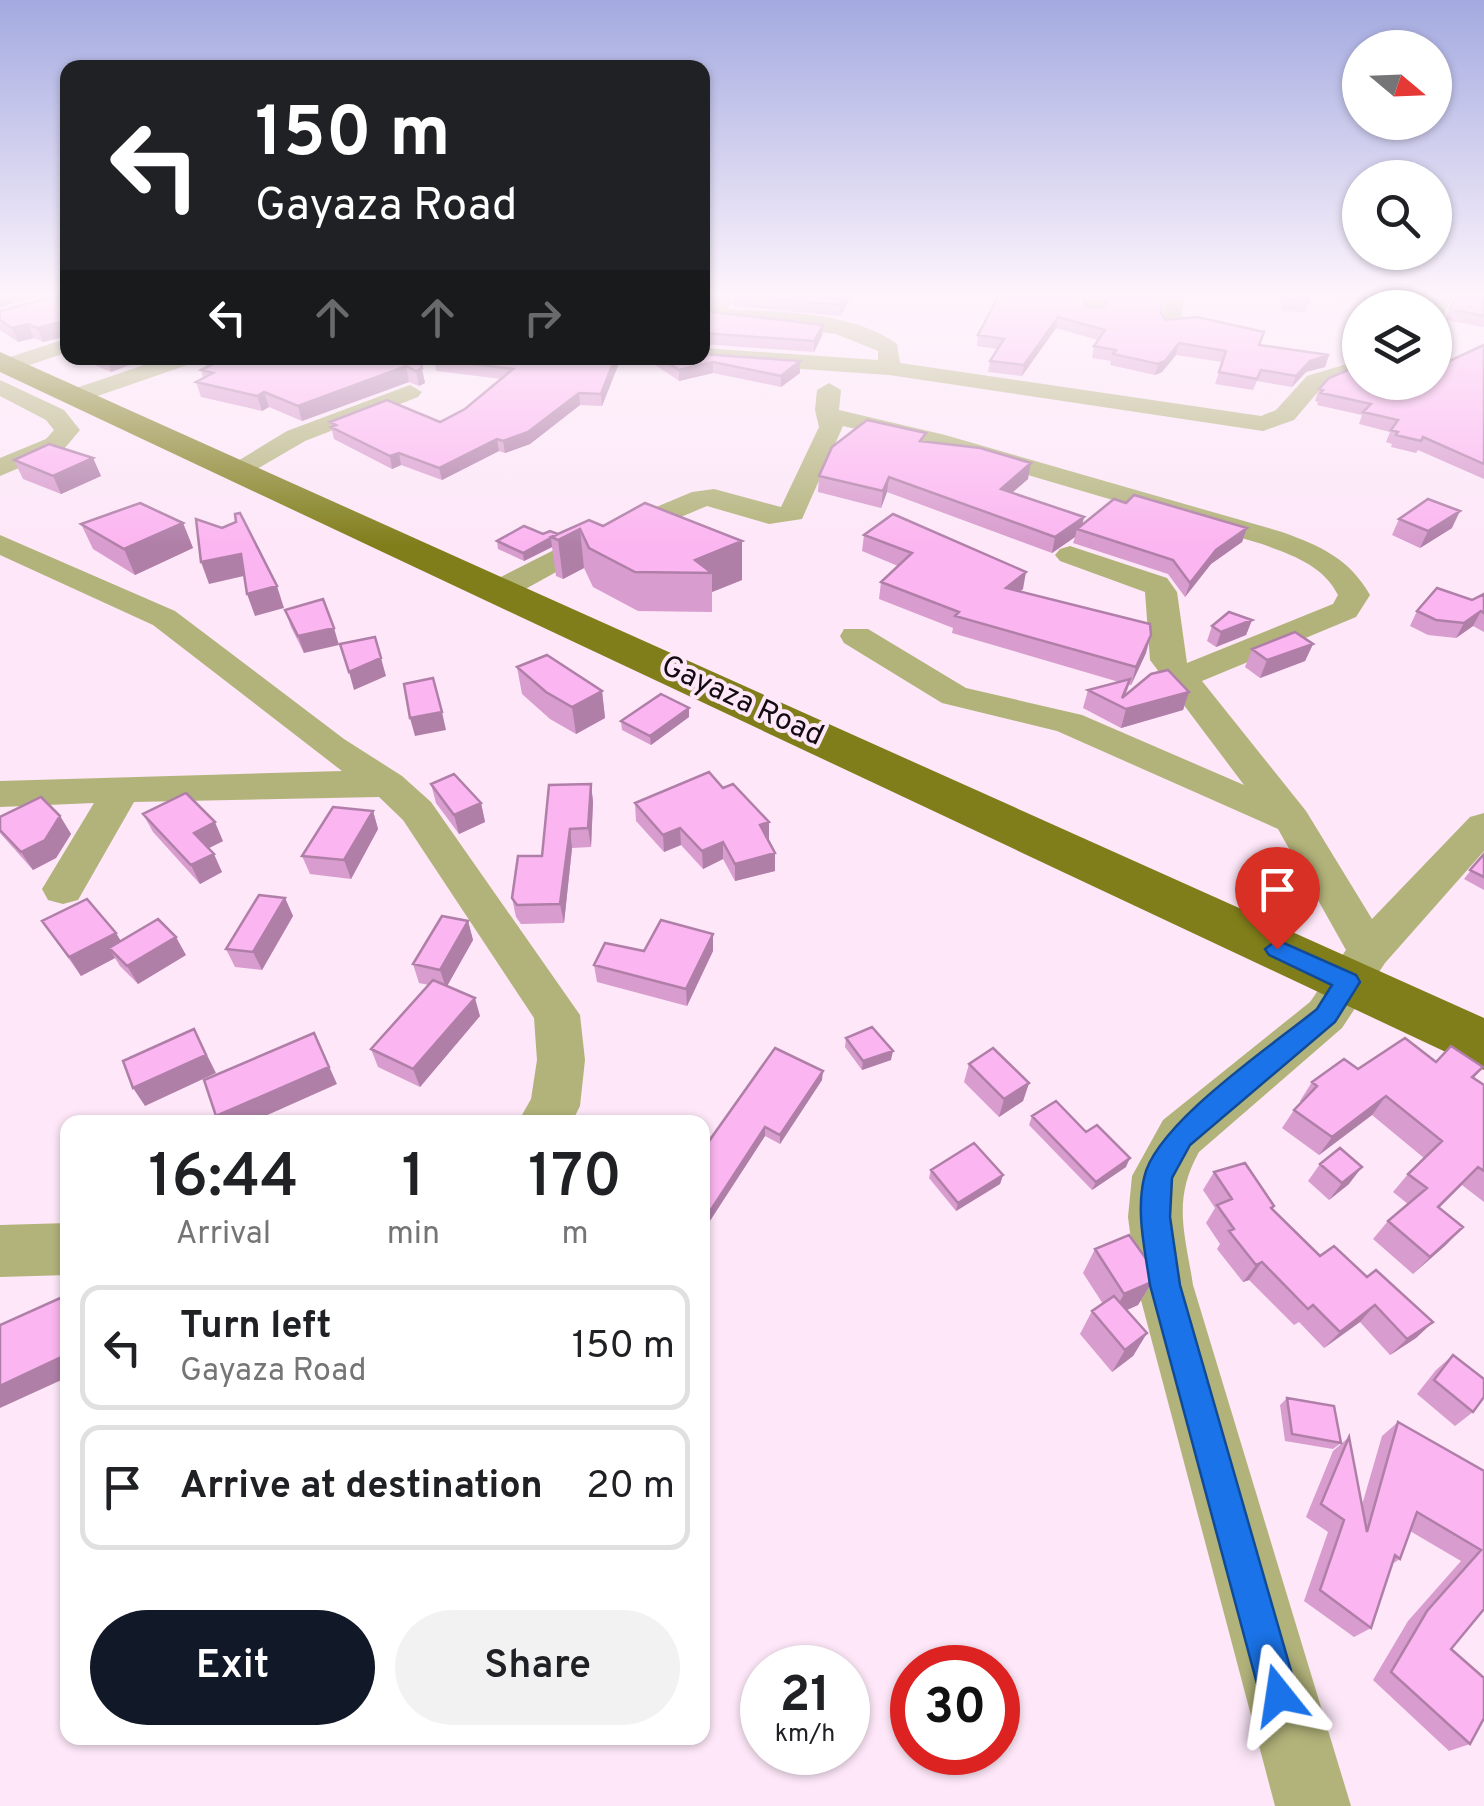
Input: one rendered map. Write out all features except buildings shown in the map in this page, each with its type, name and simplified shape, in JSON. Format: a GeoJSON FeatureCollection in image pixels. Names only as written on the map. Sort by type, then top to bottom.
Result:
{"type":"FeatureCollection","features":[{"type":"Feature","properties":{"kind":"main road","name":"Gayaza Road"},"geometry":{"type":"LineString","coordinates":[[38,377],[500,590],[1358,966],[1484,1044]]}},
{"type":"Feature","properties":{"kind":"street"},"geometry":{"type":"LineString","coordinates":[[0,468],[55,444],[67,430],[19,377]]}},
{"type":"Feature","properties":{"kind":"street"},"geometry":{"type":"LineString","coordinates":[[75,396],[129,377]]}},
{"type":"Feature","properties":{"kind":"street"},"geometry":{"type":"LineString","coordinates":[[500,590],[566,555],[702,498],[721,497],[772,517],[792,513],[831,426],[832,377]]}},
{"type":"Feature","properties":{"kind":"street"},"geometry":{"type":"LineString","coordinates":[[951,377],[1264,424],[1286,415],[1315,382],[1329,377]]}},
{"type":"Feature","properties":{"kind":"street"},"geometry":{"type":"LineString","coordinates":[[236,470],[296,436],[410,392]]}},
{"type":"Feature","properties":{"kind":"street"},"geometry":{"type":"LineString","coordinates":[[829,414],[936,440],[1272,538],[1323,558],[1339,569],[1351,588],[1354,595],[1346,610],[1180,678]]}},
{"type":"Feature","properties":{"kind":"street"},"geometry":{"type":"LineString","coordinates":[[0,544],[164,618],[416,811],[557,1015],[561,1060],[555,1106],[548,1115]]}},
{"type":"Feature","properties":{"kind":"street"},"geometry":{"type":"LineString","coordinates":[[1070,555],[1156,584],[1161,592],[1166,660],[1292,820],[1358,966]]}},
{"type":"Feature","properties":{"kind":"street"},"geometry":{"type":"LineString","coordinates":[[856,636],[954,696],[1069,723],[1292,820]]}},
{"type":"Feature","properties":{"kind":"street"},"geometry":{"type":"LineString","coordinates":[[0,794],[318,784],[388,786]]}},
{"type":"Feature","properties":{"kind":"street"},"geometry":{"type":"LineString","coordinates":[[63,888],[120,792]]}},
{"type":"Feature","properties":{"kind":"street"},"geometry":{"type":"LineString","coordinates":[[1313,1806],[1165,1285],[1155,1217],[1158,1176],[1181,1136],[1326,1016],[1358,966],[1484,826]]}},
{"type":"Feature","properties":{"kind":"street"},"geometry":{"type":"LineString","coordinates":[[0,1252],[60,1248]]}},
{"type":"Feature","properties":{"kind":"route"},"geometry":{"type":"LineString","coordinates":[[1277,949],[1348,982],[1326,1016],[1181,1136],[1158,1176],[1155,1217],[1165,1285],[1279,1695]]}}]}
